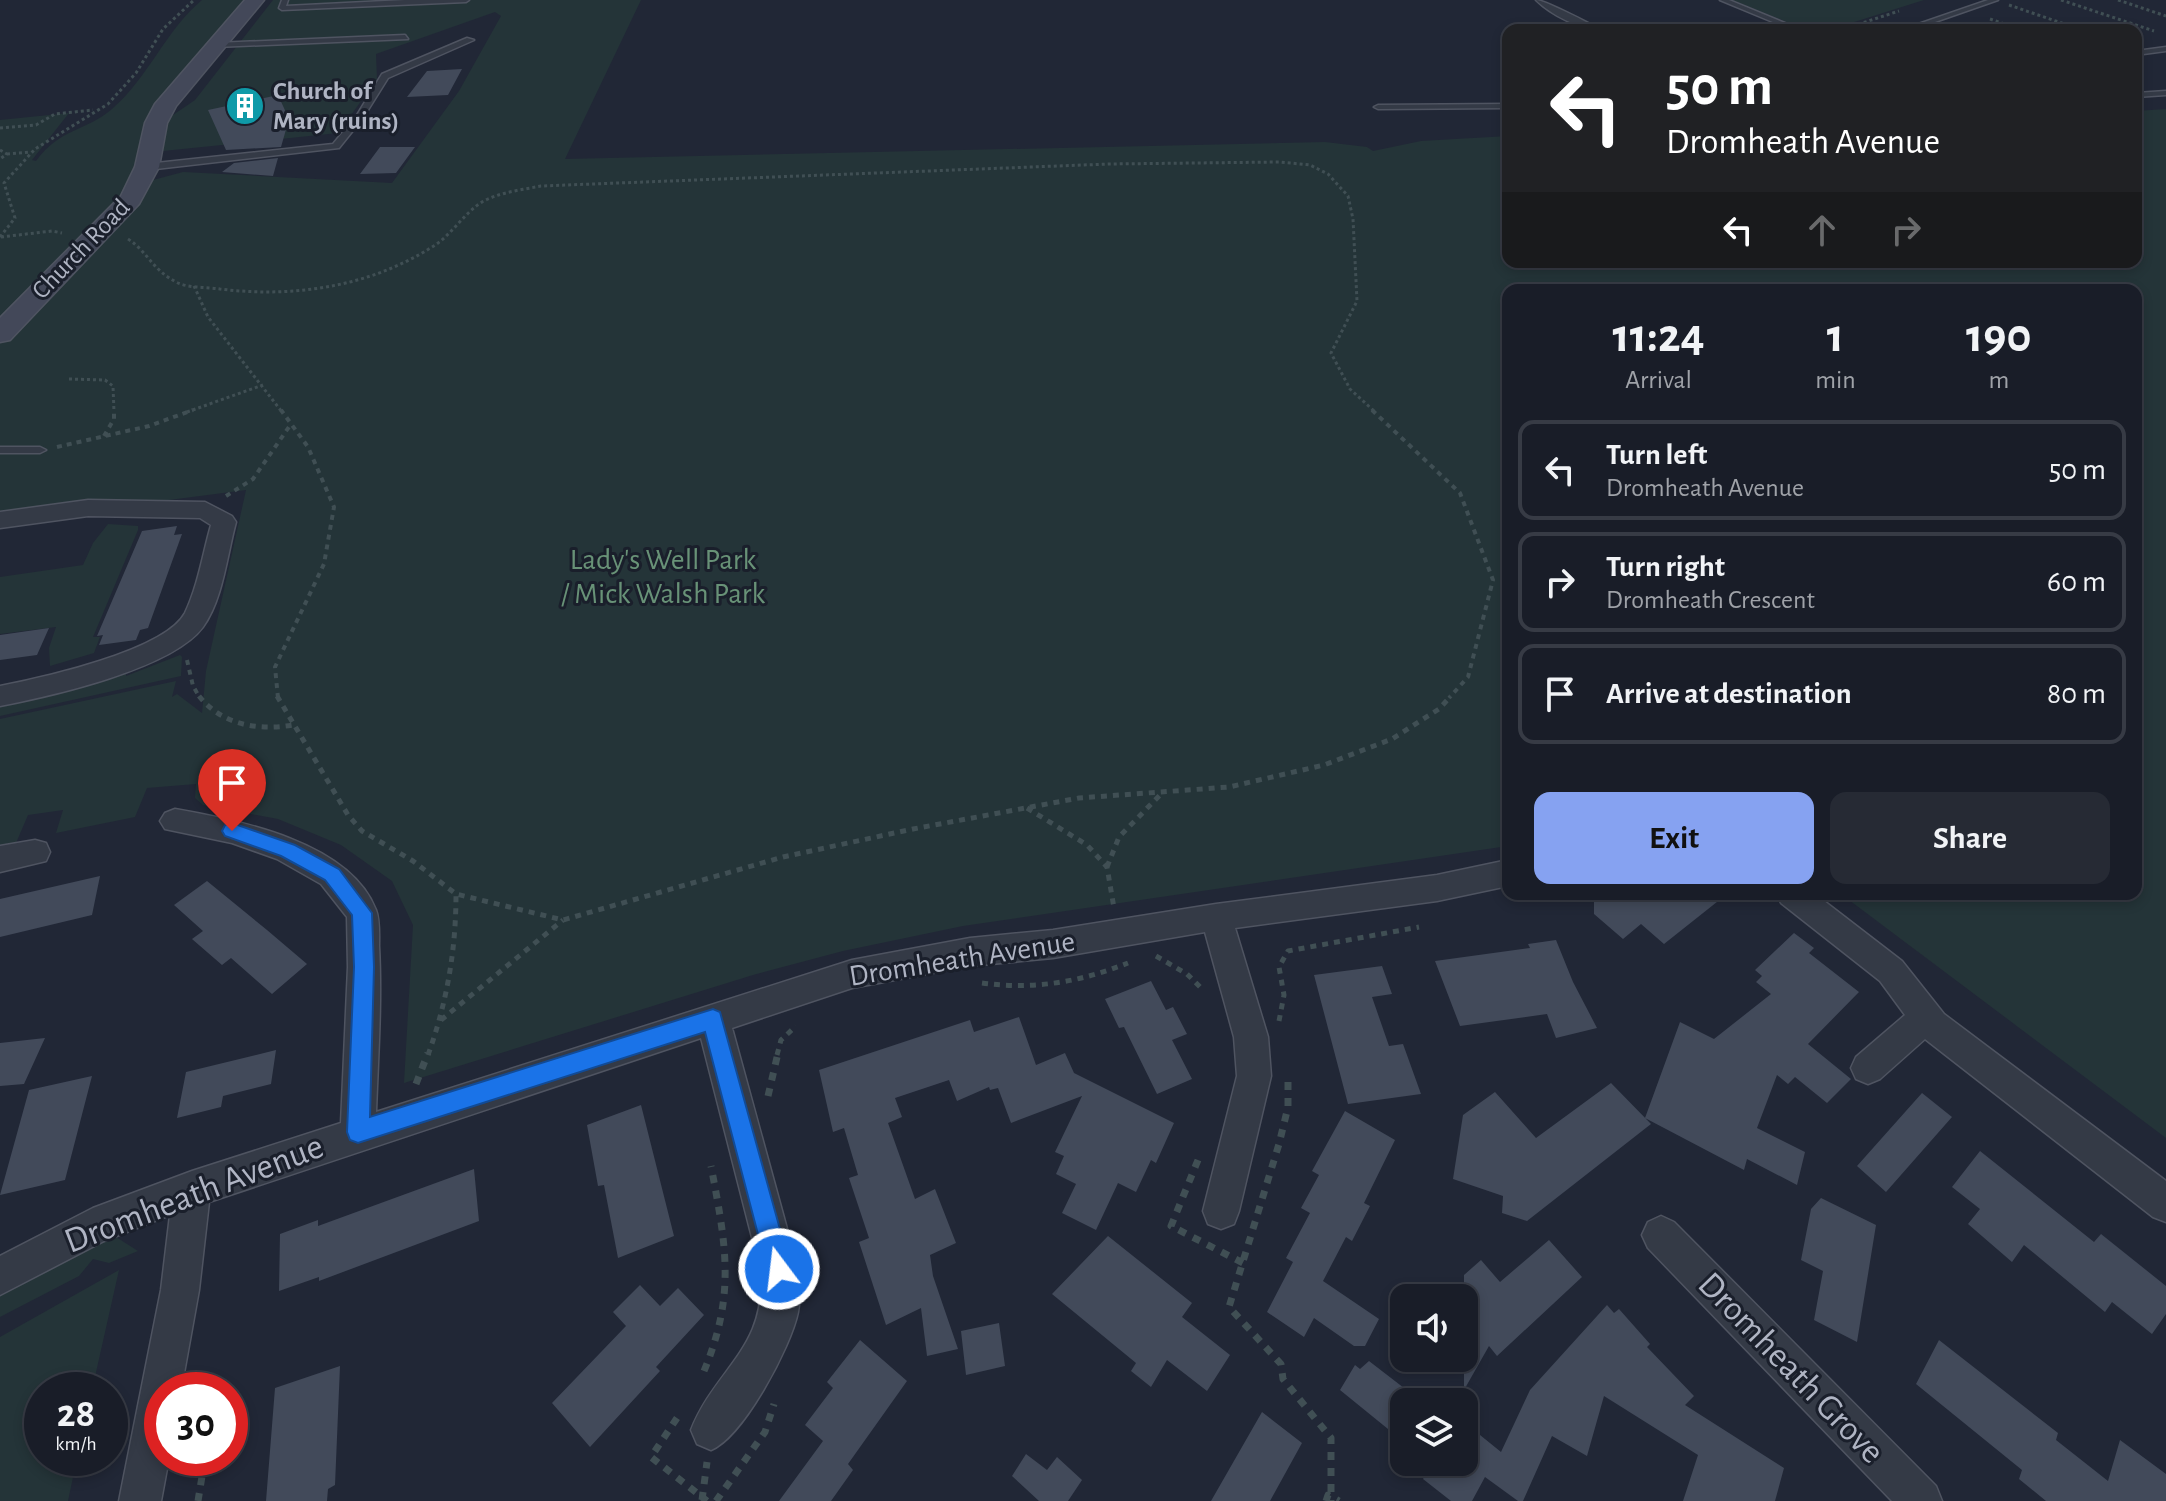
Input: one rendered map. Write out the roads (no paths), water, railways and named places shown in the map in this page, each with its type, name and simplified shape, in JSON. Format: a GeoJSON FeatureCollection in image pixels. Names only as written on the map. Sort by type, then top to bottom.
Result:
{"type":"FeatureCollection","features":[{"type":"Feature","properties":{"kind":"street","name":"Church Road"},"geometry":{"type":"LineString","coordinates":[[0,334],[131,199],[147,167],[156,123],[166,104],[255,0]]}},
{"type":"Feature","properties":{"kind":"street"},"geometry":{"type":"LineString","coordinates":[[0,520],[88,508],[205,510],[224,522],[194,620],[178,638],[115,665],[55,684],[0,696]]}},
{"type":"Feature","properties":{"kind":"street"},"geometry":{"type":"LineString","coordinates":[[175,821],[232,831],[288,850],[332,875],[362,913],[364,967],[358,1132]]}},
{"type":"Feature","properties":{"kind":"street"},"geometry":{"type":"LineString","coordinates":[[0,859],[35,852]]}},
{"type":"Feature","properties":{"kind":"street","name":"Dromheath Avenue"},"geometry":{"type":"LineString","coordinates":[[0,1276],[93,1227],[192,1189],[358,1132],[852,974],[970,952],[1053,944],[1216,917],[1437,888],[1502,874]]}},
{"type":"Feature","properties":{"kind":"street"},"geometry":{"type":"LineString","coordinates":[[1800,900],[1891,971],[1927,1020],[2166,1204]]}},
{"type":"Feature","properties":{"kind":"street"},"geometry":{"type":"LineString","coordinates":[[1216,917],[1251,1037],[1254,1076],[1221,1211]]}},
{"type":"Feature","properties":{"kind":"street"},"geometry":{"type":"LineString","coordinates":[[698,1419],[769,1341],[783,1297],[779,1269],[713,1019]]}},
{"type":"Feature","properties":{"kind":"street"},"geometry":{"type":"LineString","coordinates":[[1868,1068],[1907,1032],[1927,1020]]}},
{"type":"Feature","properties":{"kind":"street"},"geometry":{"type":"LineString","coordinates":[[140,1501],[180,1290],[192,1189]]}},
{"type":"Feature","properties":{"kind":"street","name":"Dromheath Grove"},"geometry":{"type":"LineString","coordinates":[[1661,1235],[1921,1501]]}},
{"type":"Feature","properties":{"kind":"lane"},"geometry":{"type":"LineString","coordinates":[[285,0],[282,8],[466,0]]}},
{"type":"Feature","properties":{"kind":"lane"},"geometry":{"type":"LineString","coordinates":[[1539,0],[1584,24]]}},
{"type":"Feature","properties":{"kind":"lane"},"geometry":{"type":"LineString","coordinates":[[1723,0],[1781,24]]}},
{"type":"Feature","properties":{"kind":"lane"},"geometry":{"type":"LineString","coordinates":[[1923,24],[1995,0]]}},
{"type":"Feature","properties":{"kind":"lane"},"geometry":{"type":"LineString","coordinates":[[216,45],[405,37]]}},
{"type":"Feature","properties":{"kind":"lane"},"geometry":{"type":"LineString","coordinates":[[147,167],[336,146],[360,116],[385,76],[470,40]]}},
{"type":"Feature","properties":{"kind":"lane"},"geometry":{"type":"LineString","coordinates":[[2142,52],[2166,49]]}},
{"type":"Feature","properties":{"kind":"lane"},"geometry":{"type":"LineString","coordinates":[[2142,95],[2166,93]]}},
{"type":"Feature","properties":{"kind":"lane"},"geometry":{"type":"LineString","coordinates":[[1378,107],[1502,106]]}},
{"type":"Feature","properties":{"kind":"lane"},"geometry":{"type":"LineString","coordinates":[[0,450],[40,450]]}},
{"type":"Feature","properties":{"kind":"place","name":"Church of Mary (ruins)"},"geometry":{"type":"Point","coordinates":[245,106]}},
{"type":"Feature","properties":{"kind":"park label","name":"Lady's Well Park / Mick Walsh Park"},"geometry":{"type":"Point","coordinates":[663,577]}}]}
